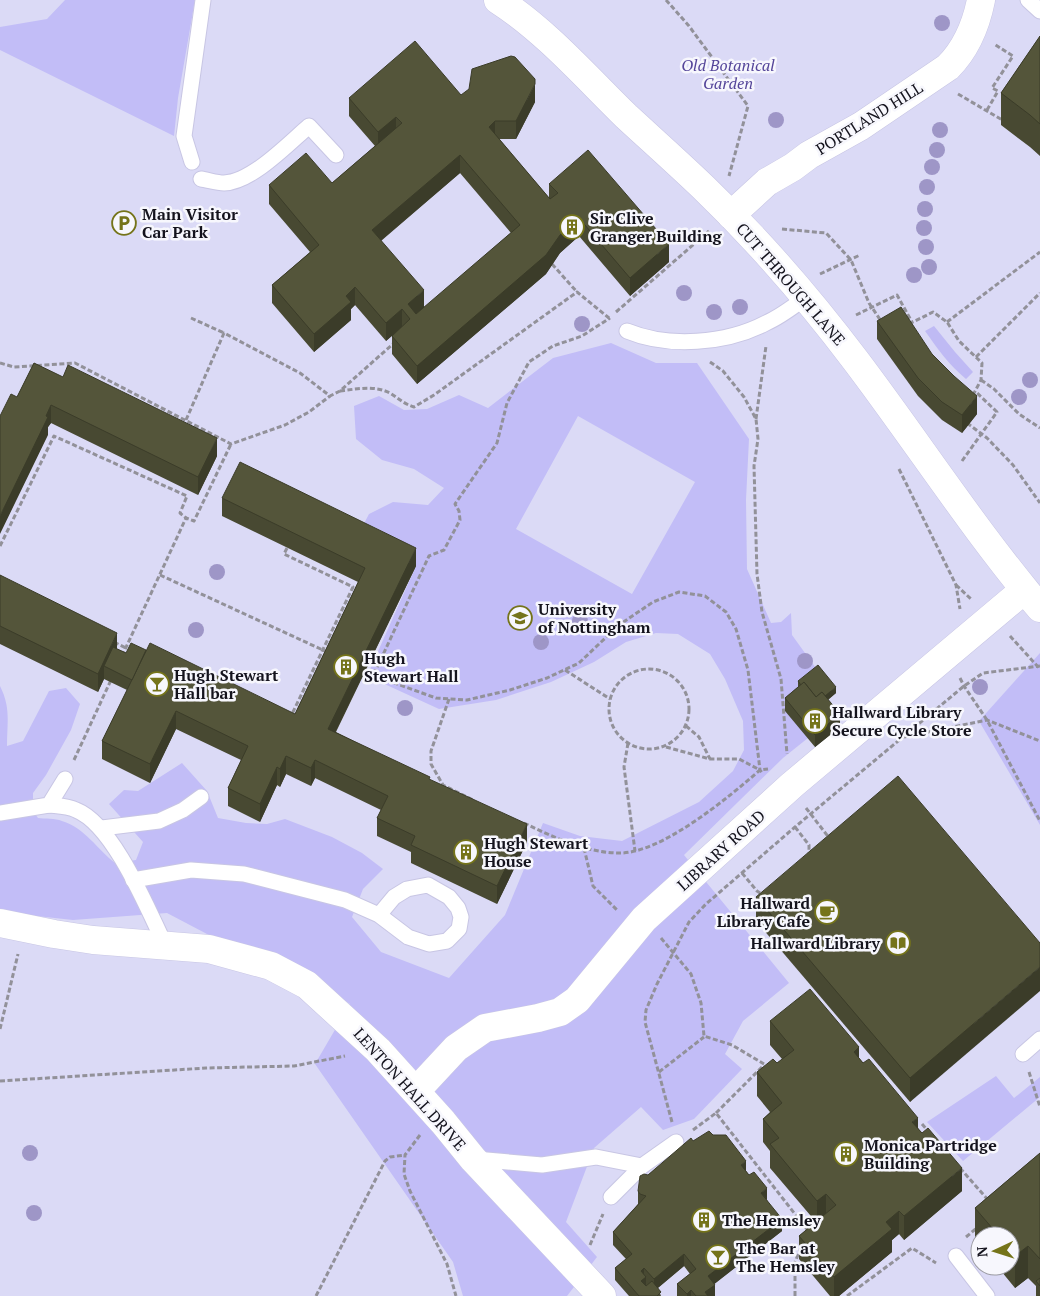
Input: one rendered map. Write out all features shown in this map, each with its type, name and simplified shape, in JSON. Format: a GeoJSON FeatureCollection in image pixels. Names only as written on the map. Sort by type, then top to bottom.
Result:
{"type":"FeatureCollection","features":[{"type":"Feature","properties":{"kind":"street","name":"CUT THROUGH LANE"},"geometry":{"type":"LineString","coordinates":[[498,0],[532,24],[721,222],[805,298],[856,361],[992,550],[1032,599]]}},
{"type":"Feature","properties":{"kind":"street","name":"PORTLAND HILL"},"geometry":{"type":"LineString","coordinates":[[721,222],[767,182],[809,155],[861,126],[948,68],[959,57],[972,32],[980,0]]}},
{"type":"Feature","properties":{"kind":"street","name":"LIBRARY ROAD"},"geometry":{"type":"LineString","coordinates":[[416,1091],[456,1048],[484,1028],[560,1012],[577,1000],[644,919],[786,791],[948,653],[1032,599]]}},
{"type":"Feature","properties":{"kind":"street","name":"LENTON HALL DRIVE"},"geometry":{"type":"LineString","coordinates":[[12,926],[93,940],[209,950],[271,966],[307,985],[378,1050],[416,1091],[473,1159],[602,1296]]}},
{"type":"Feature","properties":{"kind":"lane"},"geometry":{"type":"LineString","coordinates":[[192,162],[184,136],[203,0]]}},
{"type":"Feature","properties":{"kind":"lane"},"geometry":{"type":"LineString","coordinates":[[1028,0],[1040,11]]}},
{"type":"Feature","properties":{"kind":"lane"},"geometry":{"type":"LineString","coordinates":[[201,179],[225,183],[242,178],[260,167],[309,126],[336,155]]}},
{"type":"Feature","properties":{"kind":"lane"},"geometry":{"type":"LineString","coordinates":[[627,331],[650,340],[681,342],[740,333],[766,323],[805,298]]}},
{"type":"Feature","properties":{"kind":"lane"},"geometry":{"type":"LineString","coordinates":[[49,805],[65,779]]}},
{"type":"Feature","properties":{"kind":"lane"},"geometry":{"type":"LineString","coordinates":[[102,828],[159,821],[183,810],[201,797]]}},
{"type":"Feature","properties":{"kind":"lane"},"geometry":{"type":"LineString","coordinates":[[0,813],[49,805],[76,810],[102,828],[128,869],[166,947]]}},
{"type":"Feature","properties":{"kind":"lane"},"geometry":{"type":"LineString","coordinates":[[133,880],[191,870],[244,874],[345,900],[379,915],[408,937],[429,944],[447,941],[459,929],[461,917],[458,908],[449,897],[428,885],[407,889],[394,897],[379,915]]}},
{"type":"Feature","properties":{"kind":"lane"},"geometry":{"type":"LineString","coordinates":[[1023,1054],[1040,1039]]}},
{"type":"Feature","properties":{"kind":"lane"},"geometry":{"type":"LineString","coordinates":[[610,1196],[642,1166],[676,1142]]}},
{"type":"Feature","properties":{"kind":"lane"},"geometry":{"type":"LineString","coordinates":[[473,1159],[542,1165],[596,1157],[642,1166]]}},
{"type":"Feature","properties":{"kind":"lane"},"geometry":{"type":"LineString","coordinates":[[953,1254],[987,1296]]}},
{"type":"Feature","properties":{"kind":"path"},"geometry":{"type":"LineString","coordinates":[[666,0],[689,26],[748,106],[728,179]]}},
{"type":"Feature","properties":{"kind":"path"},"geometry":{"type":"LineString","coordinates":[[972,32],[1013,56],[992,88],[998,91],[987,110]]}},
{"type":"Feature","properties":{"kind":"path"},"geometry":{"type":"LineString","coordinates":[[966,98],[1004,121]]}},
{"type":"Feature","properties":{"kind":"path"},"geometry":{"type":"LineString","coordinates":[[374,674],[429,556],[444,550],[460,520],[459,511],[455,504],[497,443],[508,403],[530,362],[553,346],[582,336],[609,318],[721,222]]}},
{"type":"Feature","properties":{"kind":"path"},"geometry":{"type":"LineString","coordinates":[[794,229],[826,233],[851,260],[872,307],[881,322]]}},
{"type":"Feature","properties":{"kind":"path"},"geometry":{"type":"LineString","coordinates":[[947,322],[1040,252]]}},
{"type":"Feature","properties":{"kind":"path"},"geometry":{"type":"LineString","coordinates":[[819,275],[860,254]]}},
{"type":"Feature","properties":{"kind":"path"},"geometry":{"type":"LineString","coordinates":[[552,264],[578,292],[609,318]]}},
{"type":"Feature","properties":{"kind":"path"},"geometry":{"type":"LineString","coordinates":[[340,391],[374,387],[390,393],[403,403],[414,407],[434,395],[578,292]]}},
{"type":"Feature","properties":{"kind":"path"},"geometry":{"type":"LineString","coordinates":[[976,357],[1040,293]]}},
{"type":"Feature","properties":{"kind":"path"},"geometry":{"type":"LineString","coordinates":[[852,317],[897,295],[912,322]]}},
{"type":"Feature","properties":{"kind":"path"},"geometry":{"type":"LineString","coordinates":[[905,327],[933,312],[947,322],[959,341],[982,363],[981,380],[976,392],[968,399]]}},
{"type":"Feature","properties":{"kind":"path"},"geometry":{"type":"LineString","coordinates":[[191,318],[224,332],[300,373],[330,396]]}},
{"type":"Feature","properties":{"kind":"path"},"geometry":{"type":"LineString","coordinates":[[766,323],[768,338],[756,419],[758,438],[754,466],[757,574],[762,612],[781,679],[788,764],[786,791]]}},
{"type":"Feature","properties":{"kind":"path"},"geometry":{"type":"LineString","coordinates":[[186,420],[224,332]]}},
{"type":"Feature","properties":{"kind":"path"},"geometry":{"type":"LineString","coordinates":[[0,546],[54,436],[187,496],[180,512],[186,518],[194,521],[231,444],[285,425],[309,412],[340,391],[399,339]]}},
{"type":"Feature","properties":{"kind":"path"},"geometry":{"type":"LineString","coordinates":[[696,341],[707,360],[723,371],[744,397],[756,419]]}},
{"type":"Feature","properties":{"kind":"path"},"geometry":{"type":"LineString","coordinates":[[0,363],[14,367],[75,363],[231,444]]}},
{"type":"Feature","properties":{"kind":"path"},"geometry":{"type":"LineString","coordinates":[[981,380],[994,389],[1019,414],[1040,428]]}},
{"type":"Feature","properties":{"kind":"path"},"geometry":{"type":"LineString","coordinates":[[960,462],[997,412],[976,392]]}},
{"type":"Feature","properties":{"kind":"path"},"geometry":{"type":"LineString","coordinates":[[961,418],[982,434],[1013,465],[1040,503]]}},
{"type":"Feature","properties":{"kind":"path"},"geometry":{"type":"LineString","coordinates":[[897,466],[956,585],[961,607],[959,614]]}},
{"type":"Feature","properties":{"kind":"path"},"geometry":{"type":"LineString","coordinates":[[122,657],[186,518]]}},
{"type":"Feature","properties":{"kind":"path"},"geometry":{"type":"LineString","coordinates":[[287,548],[284,554],[353,587],[288,722]]}},
{"type":"Feature","properties":{"kind":"path"},"geometry":{"type":"LineString","coordinates":[[160,575],[328,652]]}},
{"type":"Feature","properties":{"kind":"path"},"geometry":{"type":"LineString","coordinates":[[366,670],[436,698],[467,700],[510,690],[547,678],[579,663],[620,625],[653,602],[679,592],[705,596],[726,612],[736,629],[748,670],[760,770]]}},
{"type":"Feature","properties":{"kind":"path"},"geometry":{"type":"LineString","coordinates":[[109,640],[126,648]]}},
{"type":"Feature","properties":{"kind":"path"},"geometry":{"type":"LineString","coordinates":[[948,653],[964,686],[987,720],[1040,821]]}},
{"type":"Feature","properties":{"kind":"path"},"geometry":{"type":"LineString","coordinates":[[764,1064],[716,1113],[676,1142],[645,1022],[646,1010],[672,951],[689,922],[810,814],[964,686],[983,673],[1040,666]]}},
{"type":"Feature","properties":{"kind":"path"},"geometry":{"type":"LineString","coordinates":[[651,669],[665,672],[677,680],[683,687],[690,713],[686,726],[677,739],[666,746],[653,750],[639,749],[628,744],[622,740],[613,728],[608,714],[612,691],[622,679],[637,671],[651,669]]}},
{"type":"Feature","properties":{"kind":"path"},"geometry":{"type":"LineString","coordinates":[[565,670],[610,699]]}},
{"type":"Feature","properties":{"kind":"path"},"geometry":{"type":"LineString","coordinates":[[65,779],[114,674]]}},
{"type":"Feature","properties":{"kind":"path"},"geometry":{"type":"LineString","coordinates":[[449,699],[430,751],[431,764],[443,785],[477,801]]}},
{"type":"Feature","properties":{"kind":"path"},"geometry":{"type":"LineString","coordinates":[[903,737],[987,720],[1040,741]]}},
{"type":"Feature","properties":{"kind":"path"},"geometry":{"type":"LineString","coordinates":[[686,726],[699,737],[710,760]]}},
{"type":"Feature","properties":{"kind":"path"},"geometry":{"type":"LineString","coordinates":[[628,744],[624,766],[635,851]]}},
{"type":"Feature","properties":{"kind":"path"},"geometry":{"type":"LineString","coordinates":[[666,746],[710,760],[740,759],[760,770],[810,814],[833,843]]}},
{"type":"Feature","properties":{"kind":"path"},"geometry":{"type":"LineString","coordinates":[[520,821],[584,848],[620,854],[635,851],[661,841],[683,828],[718,805],[760,770],[769,768]]}},
{"type":"Feature","properties":{"kind":"path"},"geometry":{"type":"LineString","coordinates":[[795,827],[809,845],[810,850],[807,858]]}},
{"type":"Feature","properties":{"kind":"path"},"geometry":{"type":"LineString","coordinates":[[584,848],[593,886],[615,910],[644,919],[691,974],[701,1003],[704,1036]]}},
{"type":"Feature","properties":{"kind":"path"},"geometry":{"type":"LineString","coordinates":[[742,873],[760,893],[764,893],[771,887]]}},
{"type":"Feature","properties":{"kind":"path"},"geometry":{"type":"LineString","coordinates":[[0,1029],[12,926]]}},
{"type":"Feature","properties":{"kind":"path"},"geometry":{"type":"LineString","coordinates":[[704,1036],[732,1045],[764,1064],[770,1070]]}},
{"type":"Feature","properties":{"kind":"path"},"geometry":{"type":"LineString","coordinates":[[659,1072],[704,1036]]}},
{"type":"Feature","properties":{"kind":"path"},"geometry":{"type":"LineString","coordinates":[[0,1081],[206,1068],[294,1066],[378,1050]]}},
{"type":"Feature","properties":{"kind":"path"},"geometry":{"type":"LineString","coordinates":[[1023,1054],[1040,1107]]}},
{"type":"Feature","properties":{"kind":"path"},"geometry":{"type":"LineString","coordinates":[[716,1113],[813,1238]]}},
{"type":"Feature","properties":{"kind":"path"},"geometry":{"type":"LineString","coordinates":[[922,1124],[928,1131]]}},
{"type":"Feature","properties":{"kind":"path"},"geometry":{"type":"LineString","coordinates":[[316,1296],[385,1161],[390,1157],[405,1155],[404,1174],[410,1191],[447,1264],[456,1296]]}},
{"type":"Feature","properties":{"kind":"path"},"geometry":{"type":"LineString","coordinates":[[960,1167],[990,1203]]}},
{"type":"Feature","properties":{"kind":"path"},"geometry":{"type":"LineString","coordinates":[[580,1271],[610,1196]]}},
{"type":"Feature","properties":{"kind":"path"},"geometry":{"type":"LineString","coordinates":[[846,1296],[912,1248],[937,1263],[953,1254],[984,1222]]}},
{"type":"Feature","properties":{"kind":"path"},"geometry":{"type":"LineString","coordinates":[[794,1296],[795,1262],[802,1246]]}},
{"type":"Feature","properties":{"kind":"green space","name":"University of Nottingham"},"geometry":{"type":"Polygon","coordinates":[[[0,0],[1040,0],[1040,1296],[0,1296],[0,0]]]}},
{"type":"Feature","properties":{"kind":"shaded area"},"geometry":{"type":"Polygon","coordinates":[[[65,0],[195,0],[178,98],[174,136],[0,50],[0,27],[47,19],[65,0]]]}},
{"type":"Feature","properties":{"kind":"shaded area"},"geometry":{"type":"Polygon","coordinates":[[[934,326],[973,372],[966,379],[949,362],[925,331],[934,326]]]}},
{"type":"Feature","properties":{"kind":"shaded area"},"geometry":{"type":"Polygon","coordinates":[[[611,343],[656,363],[697,363],[749,439],[746,500],[747,569],[771,623],[781,622],[791,613],[792,635],[818,671],[808,738],[783,758],[684,855],[789,983],[743,1021],[725,1054],[742,1069],[694,1119],[663,1130],[641,1107],[594,1148],[566,1222],[597,1257],[567,1296],[463,1296],[453,1262],[315,1064],[350,1004],[313,981],[221,944],[207,934],[167,913],[73,920],[0,912],[0,686],[7,708],[7,746],[23,741],[49,691],[66,688],[80,704],[71,730],[46,775],[33,793],[33,811],[38,818],[56,819],[70,824],[84,834],[115,863],[136,860],[143,842],[109,804],[124,790],[138,791],[182,763],[207,791],[218,818],[246,823],[267,824],[285,819],[332,837],[362,853],[383,869],[363,889],[352,917],[381,952],[449,978],[505,915],[543,823],[580,836],[622,841],[699,802],[733,771],[744,750],[743,721],[725,679],[710,654],[678,634],[656,633],[626,642],[594,662],[551,682],[496,700],[439,709],[367,676],[416,566],[357,537],[369,514],[393,502],[428,505],[444,488],[414,469],[382,460],[356,439],[354,406],[379,396],[404,410],[427,409],[459,395],[488,408],[553,358],[611,343]],[[578,416],[516,529],[632,594],[695,482],[578,416]]]}},
{"type":"Feature","properties":{"kind":"shaded area"},"geometry":{"type":"Polygon","coordinates":[[[1040,653],[1040,825],[979,721],[1040,653]]]}},
{"type":"Feature","properties":{"kind":"shaded area"},"geometry":{"type":"Polygon","coordinates":[[[996,1076],[1014,1098],[1040,1077],[1040,1097],[963,1161],[927,1122],[996,1076]]]}},
{"type":"Feature","properties":{"kind":"building"},"geometry":{"type":"Polygon","coordinates":[[[1040,36],[1040,124],[1001,93],[1040,36]]]}},
{"type":"Feature","properties":{"kind":"building","name":"Sir Clive Granger Building"},"geometry":{"type":"Polygon","coordinates":[[[415,41],[461,95],[469,89],[472,69],[511,56],[515,57],[535,79],[535,84],[516,121],[495,121],[489,127],[550,199],[558,193],[549,184],[588,150],[669,244],[630,278],[579,218],[560,235],[546,255],[417,366],[392,336],[410,319],[402,309],[386,323],[355,287],[346,296],[351,302],[314,334],[272,285],[319,245],[269,185],[306,153],[332,183],[402,123],[396,117],[378,132],[349,98],[415,41]],[[460,155],[372,230],[424,290],[408,304],[416,314],[520,225],[460,155]]]}},
{"type":"Feature","properties":{"kind":"building"},"geometry":{"type":"Polygon","coordinates":[[[901,307],[932,354],[977,396],[962,415],[942,402],[918,378],[877,321],[901,307]]]}},
{"type":"Feature","properties":{"kind":"building"},"geometry":{"type":"Polygon","coordinates":[[[34,363],[63,377],[68,365],[217,438],[198,477],[51,405],[46,416],[48,417],[0,516],[0,416],[11,394],[17,397],[34,363]]]}},
{"type":"Feature","properties":{"kind":"building"},"geometry":{"type":"Polygon","coordinates":[[[240,462],[416,548],[328,729],[430,777],[429,779],[527,824],[497,886],[411,845],[415,836],[377,818],[388,796],[315,760],[311,768],[286,756],[280,769],[277,767],[260,804],[228,788],[248,746],[176,711],[150,764],[102,741],[150,643],[295,714],[365,568],[222,498],[240,462]]]}},
{"type":"Feature","properties":{"kind":"building"},"geometry":{"type":"Polygon","coordinates":[[[0,575],[117,633],[98,674],[0,626],[0,575]]]}},
{"type":"Feature","properties":{"kind":"building"},"geometry":{"type":"Polygon","coordinates":[[[131,643],[146,650],[132,680],[104,666],[113,647],[126,653],[131,643]]]}},
{"type":"Feature","properties":{"kind":"building"},"geometry":{"type":"Polygon","coordinates":[[[818,665],[836,687],[825,696],[822,692],[816,697],[804,682],[801,685],[798,681],[818,665]]]}},
{"type":"Feature","properties":{"kind":"building"},"geometry":{"type":"Polygon","coordinates":[[[804,682],[816,697],[822,692],[840,714],[815,735],[785,698],[804,682]]]}},
{"type":"Feature","properties":{"kind":"building","name":"Hallward Library"},"geometry":{"type":"Polygon","coordinates":[[[898,776],[1040,943],[1040,967],[910,1078],[756,897],[898,776]]]}},
{"type":"Feature","properties":{"kind":"building","name":"Monica Partridge Building"},"geometry":{"type":"Polygon","coordinates":[[[810,989],[859,1047],[854,1052],[863,1063],[869,1059],[918,1118],[912,1122],[922,1133],[928,1128],[962,1168],[904,1216],[899,1211],[886,1222],[892,1229],[834,1277],[799,1236],[836,1205],[826,1194],[817,1201],[770,1144],[779,1138],[763,1119],[782,1103],[757,1072],[773,1059],[777,1063],[794,1050],[770,1021],[810,989]]]}},
{"type":"Feature","properties":{"kind":"building","name":"The Hemsley"},"geometry":{"type":"Polygon","coordinates":[[[709,1131],[713,1135],[726,1135],[746,1161],[741,1165],[749,1175],[754,1172],[767,1188],[761,1193],[782,1219],[708,1276],[715,1285],[705,1292],[708,1296],[696,1296],[691,1290],[687,1294],[677,1284],[696,1269],[684,1254],[654,1279],[644,1268],[641,1271],[646,1277],[641,1281],[646,1286],[652,1281],[661,1292],[657,1296],[639,1296],[615,1268],[632,1254],[613,1232],[646,1196],[638,1191],[640,1176],[648,1175],[691,1138],[693,1141],[709,1131]]]}},
{"type":"Feature","properties":{"kind":"building"},"geometry":{"type":"Polygon","coordinates":[[[1040,1153],[1040,1259],[1028,1246],[1020,1252],[1020,1226],[990,1226],[975,1208],[1040,1153]]]}},
{"type":"Feature","properties":{"kind":"building"},"geometry":{"type":"Polygon","coordinates":[[[1040,1278],[1040,1286],[1036,1281],[1040,1278]]]}},
{"type":"Feature","properties":{"kind":"place","name":"Main Visitor Car Park"},"geometry":{"type":"Point","coordinates":[124,223]}},
{"type":"Feature","properties":{"kind":"place","name":"Sir Clive Granger Building"},"geometry":{"type":"Point","coordinates":[572,227]}},
{"type":"Feature","properties":{"kind":"place","name":"University of Nottingham"},"geometry":{"type":"Point","coordinates":[520,618]}},
{"type":"Feature","properties":{"kind":"place","name":"Hugh Stewart Hall"},"geometry":{"type":"Point","coordinates":[346,667]}},
{"type":"Feature","properties":{"kind":"place","name":"Hugh Stewart Hall bar"},"geometry":{"type":"Point","coordinates":[157,684]}},
{"type":"Feature","properties":{"kind":"place","name":"Hallward Library Secure Cycle Store"},"geometry":{"type":"Point","coordinates":[815,721]}},
{"type":"Feature","properties":{"kind":"place","name":"Hugh Stewart House"},"geometry":{"type":"Point","coordinates":[466,852]}},
{"type":"Feature","properties":{"kind":"place","name":"Hallward Library Cafe"},"geometry":{"type":"Point","coordinates":[827,912]}},
{"type":"Feature","properties":{"kind":"place","name":"Hallward Library"},"geometry":{"type":"Point","coordinates":[898,943]}},
{"type":"Feature","properties":{"kind":"place","name":"Monica Partridge Building"},"geometry":{"type":"Point","coordinates":[846,1154]}},
{"type":"Feature","properties":{"kind":"place","name":"The Hemsley"},"geometry":{"type":"Point","coordinates":[704,1220]}},
{"type":"Feature","properties":{"kind":"place","name":"The Bar at The Hemsley"},"geometry":{"type":"Point","coordinates":[718,1257]}},
{"type":"Feature","properties":{"kind":"park label","name":"Old Botanical Garden"},"geometry":{"type":"Point","coordinates":[728,74]}}]}
